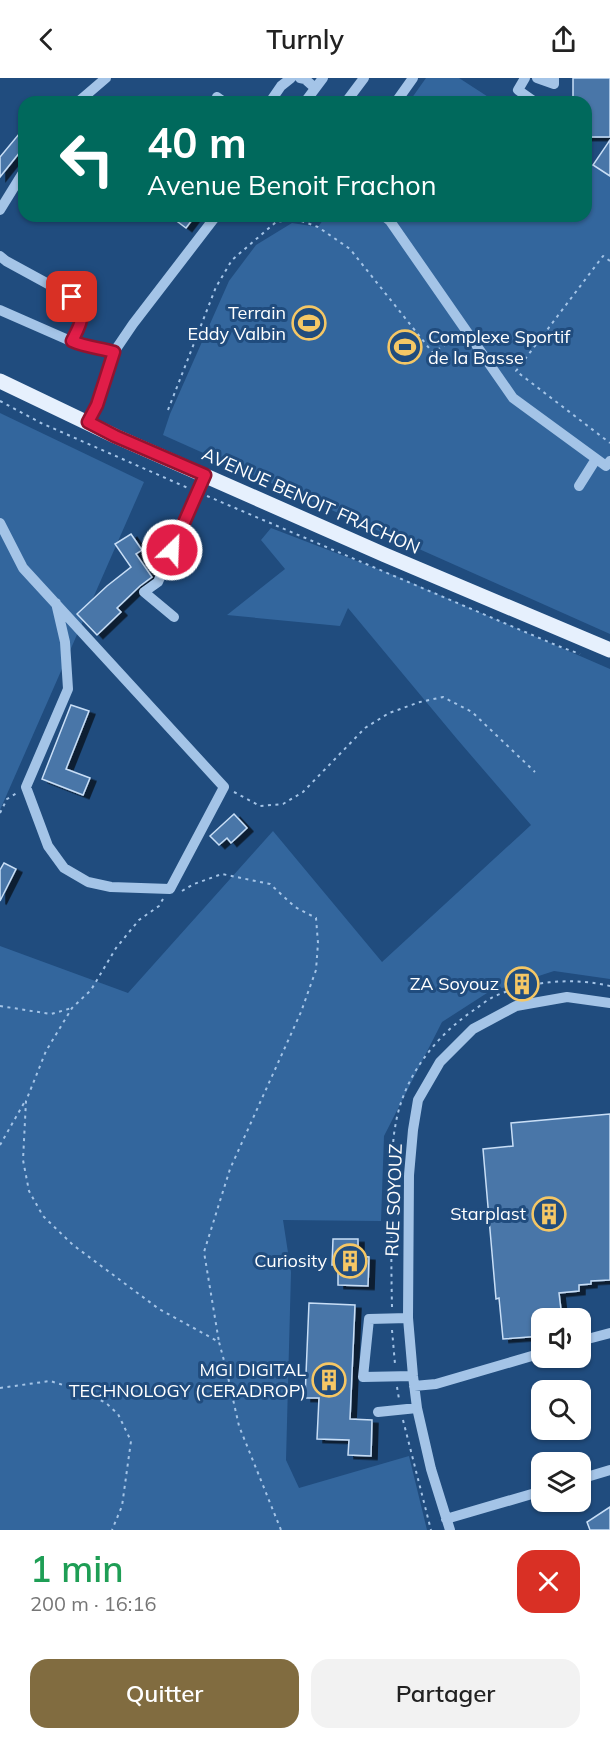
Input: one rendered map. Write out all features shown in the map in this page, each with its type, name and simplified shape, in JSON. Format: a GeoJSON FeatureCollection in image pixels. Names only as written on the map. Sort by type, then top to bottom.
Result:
{"type":"FeatureCollection","features":[{"type":"Feature","properties":{"kind":"main road","name":"AVENUE BENOIT FRACHON"},"geometry":{"type":"LineString","coordinates":[[0,381],[115,436],[385,555],[610,650]]}},
{"type":"Feature","properties":{"kind":"street"},"geometry":{"type":"LineString","coordinates":[[85,96],[106,78]]}},
{"type":"Feature","properties":{"kind":"street"},"geometry":{"type":"LineString","coordinates":[[274,96],[281,86],[291,78]]}},
{"type":"Feature","properties":{"kind":"street"},"geometry":{"type":"LineString","coordinates":[[300,78],[305,79],[315,88]]}},
{"type":"Feature","properties":{"kind":"street"},"geometry":{"type":"LineString","coordinates":[[309,96],[323,78]]}},
{"type":"Feature","properties":{"kind":"street"},"geometry":{"type":"LineString","coordinates":[[350,96],[364,78]]}},
{"type":"Feature","properties":{"kind":"street"},"geometry":{"type":"LineString","coordinates":[[400,96],[413,78]]}},
{"type":"Feature","properties":{"kind":"street"},"geometry":{"type":"LineString","coordinates":[[525,78],[518,90],[526,96]]}},
{"type":"Feature","properties":{"kind":"street"},"geometry":{"type":"LineString","coordinates":[[537,78],[554,84],[554,78]]}},
{"type":"Feature","properties":{"kind":"street"},"geometry":{"type":"LineString","coordinates":[[0,210],[18,181]]}},
{"type":"Feature","properties":{"kind":"street"},"geometry":{"type":"LineString","coordinates":[[88,422],[97,405],[114,352],[211,222]]}},
{"type":"Feature","properties":{"kind":"street"},"geometry":{"type":"LineString","coordinates":[[391,222],[513,398],[606,466],[610,461]]}},
{"type":"Feature","properties":{"kind":"street"},"geometry":{"type":"LineString","coordinates":[[0,256],[72,297],[79,304],[82,320],[72,341]]}},
{"type":"Feature","properties":{"kind":"street"},"geometry":{"type":"LineString","coordinates":[[0,310],[82,346],[114,352]]}},
{"type":"Feature","properties":{"kind":"street"},"geometry":{"type":"LineString","coordinates":[[579,486],[596,459]]}},
{"type":"Feature","properties":{"kind":"street"},"geometry":{"type":"LineString","coordinates":[[174,617],[144,592],[158,582],[205,475]]}},
{"type":"Feature","properties":{"kind":"street"},"geometry":{"type":"LineString","coordinates":[[0,523],[22,568],[56,603],[224,787],[173,892],[111,887],[88,882],[64,868],[48,846],[26,787],[68,689],[65,642],[56,603]]}},
{"type":"Feature","properties":{"kind":"street","name":"RUE SOYOUZ"},"geometry":{"type":"LineString","coordinates":[[450,1530],[431,1469],[417,1408],[408,1318],[409,1175],[418,1101],[440,1062],[473,1029],[516,1006],[567,997],[610,1003]]}},
{"type":"Feature","properties":{"kind":"street"},"geometry":{"type":"LineString","coordinates":[[408,1318],[369,1319],[363,1377],[396,1375],[413,1381],[436,1384],[531,1356]]}},
{"type":"Feature","properties":{"kind":"street"},"geometry":{"type":"LineString","coordinates":[[591,1338],[610,1333]]}},
{"type":"Feature","properties":{"kind":"street"},"geometry":{"type":"LineString","coordinates":[[378,1412],[417,1408]]}},
{"type":"Feature","properties":{"kind":"street"},"geometry":{"type":"LineString","coordinates":[[591,1476],[610,1470]]}},
{"type":"Feature","properties":{"kind":"street"},"geometry":{"type":"LineString","coordinates":[[446,1519],[531,1494]]}},
{"type":"Feature","properties":{"kind":"path"},"geometry":{"type":"LineString","coordinates":[[168,410],[216,287],[232,260],[276,222]]}},
{"type":"Feature","properties":{"kind":"path"},"geometry":{"type":"LineString","coordinates":[[304,222],[318,227],[350,249],[433,353],[466,331]]}},
{"type":"Feature","properties":{"kind":"path"},"geometry":{"type":"LineString","coordinates":[[610,261],[603,256],[516,371],[610,443]]}},
{"type":"Feature","properties":{"kind":"path"},"geometry":{"type":"LineString","coordinates":[[0,401],[40,423],[197,492],[558,646],[589,657]]}},
{"type":"Feature","properties":{"kind":"path"},"geometry":{"type":"LineString","coordinates":[[224,787],[260,806],[283,804],[303,792],[365,728],[389,713],[442,697],[472,712],[535,772]]}},
{"type":"Feature","properties":{"kind":"path"},"geometry":{"type":"LineString","coordinates":[[0,813],[7,799],[26,787]]}},
{"type":"Feature","properties":{"kind":"path"},"geometry":{"type":"LineString","coordinates":[[159,906],[173,892],[222,874],[270,884],[295,907],[316,918],[318,935],[316,970],[305,1001],[230,1169],[204,1252],[219,1342],[239,1426],[281,1530]]}},
{"type":"Feature","properties":{"kind":"path"},"geometry":{"type":"LineString","coordinates":[[0,1145],[26,1101],[46,1051],[72,1008],[91,990],[116,948],[139,920],[168,900]]}},
{"type":"Feature","properties":{"kind":"path"},"geometry":{"type":"LineString","coordinates":[[431,1530],[400,1411],[392,1318],[391,1200],[394,1129],[402,1096],[412,1075],[442,1035],[492,997],[525,986],[550,982],[593,982],[610,986]]}},
{"type":"Feature","properties":{"kind":"path"},"geometry":{"type":"LineString","coordinates":[[0,1006],[51,1014],[72,1008]]}},
{"type":"Feature","properties":{"kind":"path"},"geometry":{"type":"LineString","coordinates":[[26,1101],[23,1160],[29,1191],[43,1216],[73,1245],[159,1309],[219,1342]]}},
{"type":"Feature","properties":{"kind":"path"},"geometry":{"type":"LineString","coordinates":[[0,1388],[50,1381],[80,1390],[106,1403],[118,1414],[131,1441],[122,1506],[112,1530]]}},
{"type":"Feature","properties":{"kind":"shaded area"},"geometry":{"type":"Polygon","coordinates":[[[426,78],[459,78],[487,96],[413,96],[426,78]]]}},
{"type":"Feature","properties":{"kind":"shaded area","name":"Complexe Sportif de la Basse"},"geometry":{"type":"Polygon","coordinates":[[[592,164],[610,176],[610,634],[163,435],[170,414],[229,281],[256,245],[292,223],[318,227],[322,222],[592,222],[592,164]]]}},
{"type":"Feature","properties":{"kind":"shaded area"},"geometry":{"type":"Polygon","coordinates":[[[0,413],[144,482],[0,810],[0,413]]]}},
{"type":"Feature","properties":{"kind":"shaded area"},"geometry":{"type":"Polygon","coordinates":[[[271,528],[396,576],[610,669],[610,979],[554,971],[487,993],[442,1022],[384,1136],[381,1221],[283,1220],[291,1272],[286,1460],[299,1488],[409,1456],[427,1530],[0,1530],[0,946],[128,993],[273,831],[382,962],[531,825],[348,608],[340,626],[227,615],[285,569],[261,540],[271,528]]]}},
{"type":"Feature","properties":{"kind":"building"},"geometry":{"type":"Polygon","coordinates":[[[573,78],[610,78],[610,137],[592,137],[592,96],[573,96],[573,78]]]}},
{"type":"Feature","properties":{"kind":"building"},"geometry":{"type":"Polygon","coordinates":[[[18,135],[18,154],[0,177],[0,157],[18,135]]]}},
{"type":"Feature","properties":{"kind":"building"},"geometry":{"type":"Polygon","coordinates":[[[610,140],[610,176],[593,165],[610,140]]]}},
{"type":"Feature","properties":{"kind":"building"},"geometry":{"type":"Polygon","coordinates":[[[178,222],[190,222],[186,228],[178,222]]]}},
{"type":"Feature","properties":{"kind":"building"},"geometry":{"type":"Polygon","coordinates":[[[131,534],[142,550],[136,554],[152,577],[117,608],[121,612],[97,635],[77,614],[131,567],[115,544],[131,534]]]}},
{"type":"Feature","properties":{"kind":"building"},"geometry":{"type":"Polygon","coordinates":[[[71,705],[89,711],[66,769],[90,778],[83,795],[42,779],[71,705]]]}},
{"type":"Feature","properties":{"kind":"building"},"geometry":{"type":"Polygon","coordinates":[[[234,814],[247,828],[231,843],[227,838],[219,845],[210,836],[234,814]]]}},
{"type":"Feature","properties":{"kind":"building"},"geometry":{"type":"Polygon","coordinates":[[[4,863],[16,869],[0,901],[0,870],[4,863]]]}},
{"type":"Feature","properties":{"kind":"building","name":"Starplast"},"geometry":{"type":"Polygon","coordinates":[[[610,1114],[610,1280],[591,1281],[591,1284],[579,1285],[579,1291],[559,1293],[561,1308],[531,1308],[531,1337],[503,1339],[499,1298],[496,1299],[483,1149],[513,1146],[511,1123],[610,1114]]]}},
{"type":"Feature","properties":{"kind":"building","name":"Curiosity"},"geometry":{"type":"Polygon","coordinates":[[[333,1239],[358,1239],[358,1256],[369,1257],[368,1286],[338,1285],[338,1265],[332,1265],[333,1239]]]}},
{"type":"Feature","properties":{"kind":"building","name":"MGI DIGITAL TECHNOLOGY (CERADROP)"},"geometry":{"type":"Polygon","coordinates":[[[309,1303],[355,1305],[350,1419],[372,1420],[371,1456],[348,1455],[349,1440],[317,1439],[319,1398],[305,1398],[309,1303]]]}},
{"type":"Feature","properties":{"kind":"building"},"geometry":{"type":"Polygon","coordinates":[[[610,1507],[610,1530],[590,1530],[587,1522],[610,1507]]]}},
{"type":"Feature","properties":{"kind":"place","name":"Terrain Eddy Valbin"},"geometry":{"type":"Point","coordinates":[309,323]}},
{"type":"Feature","properties":{"kind":"place","name":"Complexe Sportif de la Basse"},"geometry":{"type":"Point","coordinates":[405,347]}},
{"type":"Feature","properties":{"kind":"place","name":"ZA Soyouz"},"geometry":{"type":"Point","coordinates":[522,984]}},
{"type":"Feature","properties":{"kind":"place","name":"Starplast"},"geometry":{"type":"Point","coordinates":[549,1214]}},
{"type":"Feature","properties":{"kind":"place","name":"Curiosity"},"geometry":{"type":"Point","coordinates":[350,1261]}},
{"type":"Feature","properties":{"kind":"place","name":"MGI DIGITAL TECHNOLOGY (CERADROP)"},"geometry":{"type":"Point","coordinates":[329,1380]}},
{"type":"Feature","properties":{"kind":"route"},"geometry":{"type":"LineString","coordinates":[[72,297],[79,304],[82,320],[72,341],[82,346],[114,352],[97,405],[88,422],[205,475],[172,550]]}}]}
